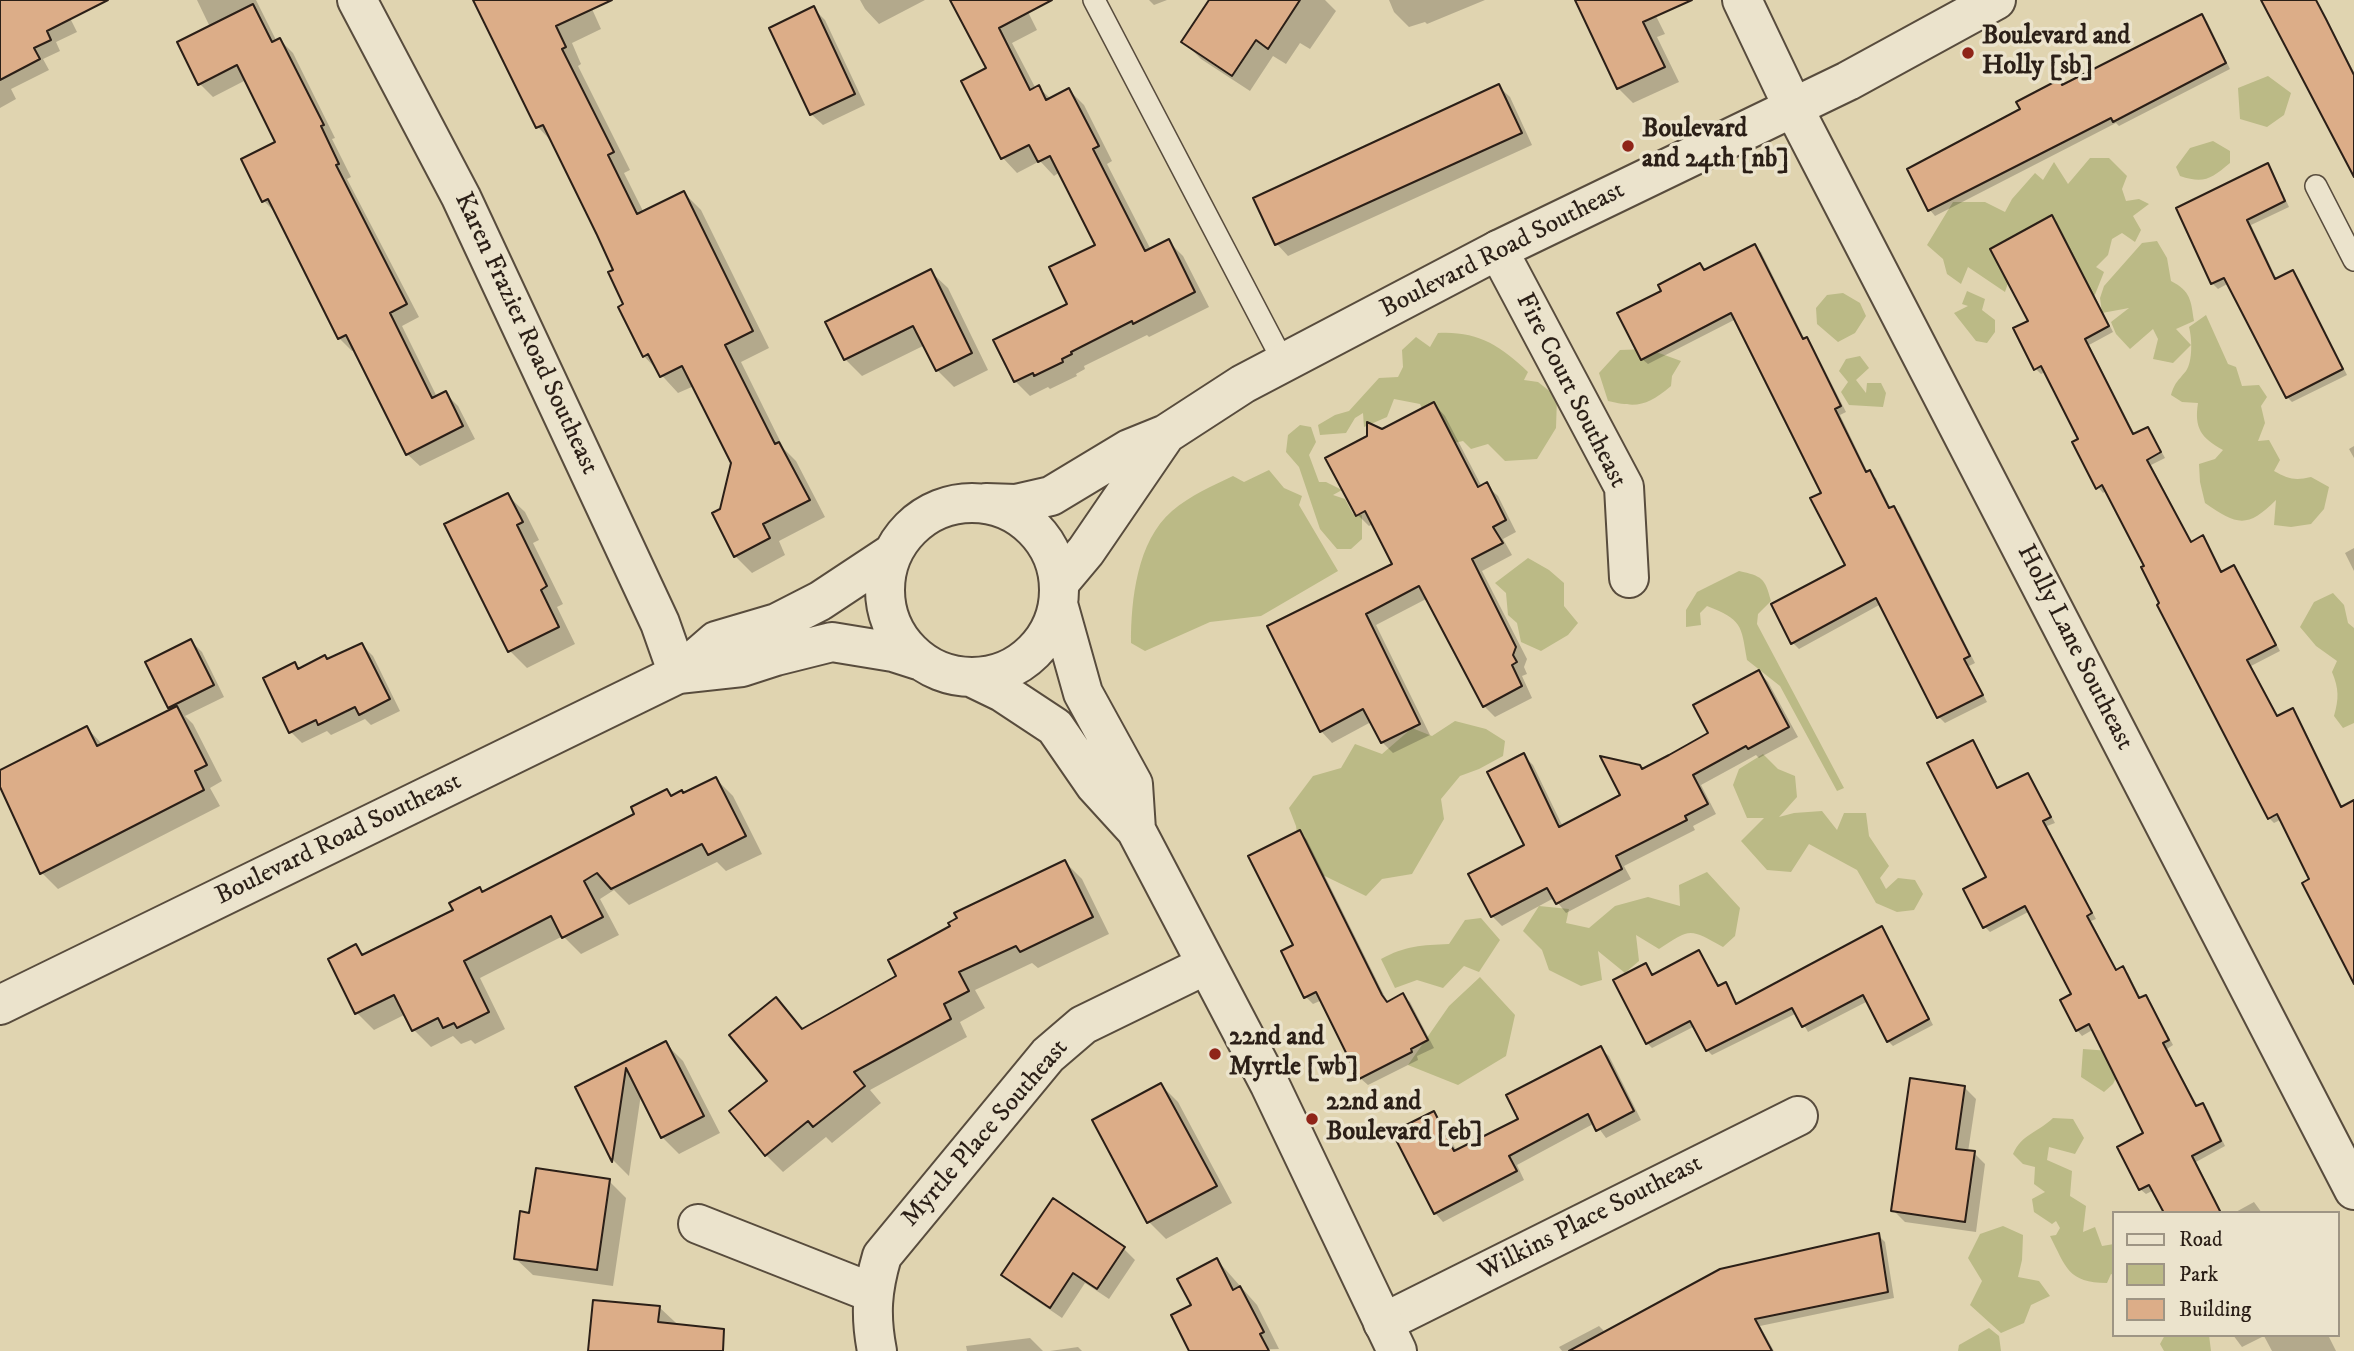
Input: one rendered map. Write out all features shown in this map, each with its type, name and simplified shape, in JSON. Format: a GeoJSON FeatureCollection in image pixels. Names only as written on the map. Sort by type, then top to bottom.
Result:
{"type":"FeatureCollection","features":[{"type":"Feature","properties":{"kind":"street","name":"Karen Frazier Road Southeast"},"geometry":{"type":"LineString","coordinates":[[357,0],[461,197],[660,623],[678,674]]}},
{"type":"Feature","properties":{"kind":"street","name":"Holly Lane Southeast"},"geometry":{"type":"LineString","coordinates":[[1742,0],[1793,107],[2354,1190]]}},
{"type":"Feature","properties":{"kind":"street","name":"Boulevard Road Southeast"},"geometry":{"type":"LineString","coordinates":[[986,503],[1016,504],[1051,496],[1129,449],[1166,434],[1242,384],[1498,250],[1848,81],[1996,0]]}},
{"type":"Feature","properties":{"kind":"street","name":"Fire Court Southeast"},"geometry":{"type":"LineString","coordinates":[[1498,250],[1624,488],[1629,578]]}},
{"type":"Feature","properties":{"kind":"street","name":"Boulevard Road Southeast"},"geometry":{"type":"LineString","coordinates":[[1059,593],[1166,434]]}},
{"type":"Feature","properties":{"kind":"street"},"geometry":{"type":"LineString","coordinates":[[1136,830],[1133,784],[1083,693],[1059,593],[1053,554],[1037,530],[1014,512],[986,503],[957,503],[930,512],[907,530],[891,554],[884,582],[887,612],[898,638],[918,660],[944,674],[973,678],[1002,692],[1055,727],[1095,785],[1136,830],[1270,1085],[1390,1337]]}},
{"type":"Feature","properties":{"kind":"street","name":"Boulevard Road Southeast"},"geometry":{"type":"LineString","coordinates":[[0,1005],[678,674],[716,641],[777,623],[820,601],[891,554]]}},
{"type":"Feature","properties":{"kind":"street"},"geometry":{"type":"LineString","coordinates":[[973,678],[1001,673],[1026,660],[1046,638],[1059,593]]}},
{"type":"Feature","properties":{"kind":"street","name":"Boulevard Road Southeast"},"geometry":{"type":"LineString","coordinates":[[678,674],[742,667],[832,642],[893,652],[918,660]]}},
{"type":"Feature","properties":{"kind":"street","name":"Myrtle Place Southeast"},"geometry":{"type":"LineString","coordinates":[[877,1351],[871,1321],[873,1293],[883,1255],[1048,1055],[1083,1025],[1206,965]]}},
{"type":"Feature","properties":{"kind":"street","name":"Wilkins Place Southeast"},"geometry":{"type":"LineString","coordinates":[[1390,1337],[1798,1116]]}},
{"type":"Feature","properties":{"kind":"street"},"geometry":{"type":"LineString","coordinates":[[698,1224],[873,1293]]}},
{"type":"Feature","properties":{"kind":"lane"},"geometry":{"type":"LineString","coordinates":[[1094,0],[1284,363]]}},
{"type":"Feature","properties":{"kind":"lane"},"geometry":{"type":"LineString","coordinates":[[2316,186],[2354,260]]}},
{"type":"Feature","properties":{"kind":"green space"},"geometry":{"type":"Polygon","coordinates":[[[2268,76],[2291,93],[2284,115],[2267,127],[2240,119],[2238,88],[2268,76]]]}},
{"type":"Feature","properties":{"kind":"green space"},"geometry":{"type":"Polygon","coordinates":[[[2213,141],[2230,151],[2230,163],[2218,173],[2201,180],[2180,176],[2176,167],[2190,148],[2213,141]]]}},
{"type":"Feature","properties":{"kind":"green space"},"geometry":{"type":"Polygon","coordinates":[[[2090,158],[2109,158],[2127,176],[2122,189],[2126,201],[2139,199],[2149,204],[2133,216],[2141,230],[2135,242],[2122,233],[2112,239],[2108,255],[2096,267],[2104,272],[2088,312],[2000,266],[2008,283],[2005,292],[1968,267],[1961,284],[1947,274],[1943,259],[1927,245],[1953,202],[1985,202],[2005,212],[2012,199],[2035,173],[2043,180],[2054,162],[2068,184],[2090,158]]]}},
{"type":"Feature","properties":{"kind":"green space"},"geometry":{"type":"Polygon","coordinates":[[[2157,241],[2167,258],[2171,281],[2189,297],[2194,321],[2176,329],[2191,345],[2173,363],[2153,359],[2158,339],[2153,329],[2130,349],[2116,334],[2111,322],[2129,308],[2102,313],[2100,298],[2104,286],[2142,243],[2157,241]]]}},
{"type":"Feature","properties":{"kind":"green space"},"geometry":{"type":"Polygon","coordinates":[[[1967,291],[1985,299],[1982,310],[1995,320],[1995,332],[1987,343],[1976,341],[1954,313],[1968,306],[1962,304],[1967,291]]]}},
{"type":"Feature","properties":{"kind":"green space"},"geometry":{"type":"Polygon","coordinates":[[[1843,293],[1860,303],[1866,316],[1855,333],[1838,342],[1817,324],[1816,308],[1827,295],[1843,293]]]}},
{"type":"Feature","properties":{"kind":"green space"},"geometry":{"type":"Polygon","coordinates":[[[2206,315],[2228,364],[2236,367],[2242,386],[2259,385],[2267,397],[2261,406],[2265,423],[2258,441],[2269,440],[2280,460],[2274,471],[2292,478],[2311,477],[2329,487],[2324,509],[2311,524],[2291,527],[2274,525],[2276,500],[2257,516],[2242,521],[2226,516],[2205,503],[2199,464],[2215,459],[2223,450],[2209,441],[2198,426],[2198,403],[2182,402],[2171,395],[2190,361],[2189,327],[2206,315]]]}},
{"type":"Feature","properties":{"kind":"green space"},"geometry":{"type":"Polygon","coordinates":[[[1438,333],[1465,334],[1498,347],[1528,372],[1524,380],[1538,382],[1557,397],[1556,428],[1537,459],[1505,461],[1488,444],[1471,449],[1463,441],[1450,444],[1426,417],[1420,404],[1394,399],[1387,417],[1364,427],[1363,413],[1355,418],[1346,433],[1320,435],[1318,425],[1335,415],[1349,411],[1379,378],[1398,377],[1403,367],[1402,350],[1416,337],[1430,347],[1438,333]]]}},
{"type":"Feature","properties":{"kind":"green space"},"geometry":{"type":"Polygon","coordinates":[[[1648,349],[1681,361],[1672,376],[1671,386],[1642,404],[1608,401],[1599,373],[1620,350],[1648,349]]]}},
{"type":"Feature","properties":{"kind":"green space"},"geometry":{"type":"Polygon","coordinates":[[[1860,356],[1869,368],[1856,380],[1866,393],[1867,383],[1881,383],[1886,393],[1883,407],[1849,405],[1841,392],[1848,382],[1839,371],[1846,359],[1860,356]]]}},
{"type":"Feature","properties":{"kind":"green space"},"geometry":{"type":"Polygon","coordinates":[[[1300,425],[1311,427],[1316,442],[1309,455],[1319,482],[1326,482],[1342,490],[1333,495],[1345,499],[1353,514],[1362,515],[1362,539],[1351,549],[1337,549],[1320,529],[1299,467],[1286,452],[1288,435],[1300,425]]]}},
{"type":"Feature","properties":{"kind":"green space"},"geometry":{"type":"Polygon","coordinates":[[[1269,470],[1284,488],[1302,496],[1299,505],[1338,571],[1261,616],[1210,622],[1145,651],[1131,643],[1132,608],[1138,572],[1151,538],[1160,524],[1179,505],[1209,487],[1233,476],[1244,482],[1269,470]]]}},
{"type":"Feature","properties":{"kind":"green space"},"geometry":{"type":"Polygon","coordinates":[[[1528,558],[1549,570],[1564,583],[1564,606],[1578,623],[1568,635],[1541,651],[1521,642],[1517,623],[1508,615],[1506,593],[1495,583],[1528,558]]]}},
{"type":"Feature","properties":{"kind":"green space"},"geometry":{"type":"Polygon","coordinates":[[[1739,571],[1758,577],[1767,587],[1771,601],[1758,614],[1757,624],[1844,788],[1837,791],[1780,686],[1747,660],[1738,625],[1727,615],[1707,606],[1700,613],[1701,625],[1686,627],[1686,610],[1697,592],[1739,571]]]}},
{"type":"Feature","properties":{"kind":"green space"},"geometry":{"type":"Polygon","coordinates":[[[2333,593],[2344,605],[2348,623],[2354,628],[2354,723],[2343,728],[2334,716],[2338,694],[2332,672],[2337,661],[2316,646],[2300,627],[2314,602],[2333,593]]]}},
{"type":"Feature","properties":{"kind":"green space"},"geometry":{"type":"Polygon","coordinates":[[[1455,721],[1486,729],[1505,741],[1503,756],[1460,776],[1441,799],[1444,819],[1412,874],[1382,879],[1366,896],[1302,865],[1296,826],[1289,808],[1313,776],[1341,768],[1355,744],[1382,754],[1412,728],[1432,736],[1455,721]]]}},
{"type":"Feature","properties":{"kind":"green space"},"geometry":{"type":"Polygon","coordinates":[[[1763,754],[1778,769],[1795,776],[1797,797],[1779,817],[1822,811],[1837,830],[1844,813],[1866,813],[1869,836],[1889,866],[1880,878],[1886,889],[1898,878],[1915,880],[1923,894],[1914,910],[1897,912],[1876,903],[1857,870],[1809,844],[1791,872],[1767,870],[1741,841],[1764,818],[1747,818],[1733,785],[1739,769],[1763,754]]]}},
{"type":"Feature","properties":{"kind":"green space"},"geometry":{"type":"Polygon","coordinates":[[[1707,872],[1740,908],[1735,936],[1723,947],[1703,936],[1690,933],[1659,949],[1636,935],[1639,961],[1625,973],[1598,951],[1602,980],[1581,986],[1549,970],[1542,950],[1523,931],[1539,906],[1569,909],[1566,923],[1589,928],[1615,906],[1648,897],[1680,906],[1679,885],[1707,872]]]}},
{"type":"Feature","properties":{"kind":"green space"},"geometry":{"type":"Polygon","coordinates":[[[1481,918],[1500,940],[1479,972],[1464,966],[1443,988],[1417,980],[1395,988],[1381,959],[1414,947],[1449,944],[1465,920],[1481,918]]]}},
{"type":"Feature","properties":{"kind":"green space"},"geometry":{"type":"Polygon","coordinates":[[[1480,977],[1515,1015],[1506,1056],[1458,1085],[1408,1065],[1449,1006],[1480,977]]]}},
{"type":"Feature","properties":{"kind":"green space"},"geometry":{"type":"Polygon","coordinates":[[[2083,1049],[2110,1051],[2120,1070],[2113,1084],[2104,1092],[2081,1077],[2083,1049]]]}},
{"type":"Feature","properties":{"kind":"green space"},"geometry":{"type":"Polygon","coordinates":[[[2053,1118],[2073,1119],[2084,1138],[2075,1154],[2049,1147],[2047,1160],[2072,1171],[2070,1196],[2086,1206],[2083,1232],[2095,1227],[2102,1246],[2112,1244],[2112,1274],[2107,1283],[2084,1280],[2070,1271],[2050,1236],[2056,1235],[2060,1228],[2056,1221],[2052,1224],[2034,1212],[2032,1199],[2045,1192],[2034,1184],[2035,1167],[2023,1164],[2013,1154],[2025,1138],[2053,1118]]]}},
{"type":"Feature","properties":{"kind":"green space"},"geometry":{"type":"Polygon","coordinates":[[[2003,1226],[2023,1235],[2018,1277],[2039,1281],[2050,1296],[2031,1305],[2024,1323],[2001,1333],[1970,1305],[1982,1281],[1968,1258],[1980,1234],[2003,1226]]]}},
{"type":"Feature","properties":{"kind":"green space"},"geometry":{"type":"Polygon","coordinates":[[[1989,1328],[1999,1336],[2001,1351],[1958,1351],[1959,1345],[1989,1328]]]}},
{"type":"Feature","properties":{"kind":"green space"},"geometry":{"type":"Polygon","coordinates":[[[2164,1337],[2209,1337],[2211,1351],[2164,1351],[2160,1344],[2164,1337]]]}},
{"type":"Feature","properties":{"kind":"building"},"geometry":{"type":"Polygon","coordinates":[[[0,0],[108,0],[47,31],[51,40],[34,48],[40,59],[0,80],[0,0]]]}},
{"type":"Feature","properties":{"kind":"building"},"geometry":{"type":"Polygon","coordinates":[[[473,0],[612,0],[556,26],[566,47],[562,49],[614,152],[608,155],[637,214],[684,191],[753,331],[725,345],[775,444],[779,442],[810,500],[763,524],[770,538],[734,557],[712,513],[720,509],[731,463],[682,366],[660,377],[648,354],[643,357],[618,307],[623,304],[608,272],[613,270],[597,235],[543,125],[536,128],[473,0]]]}},
{"type":"Feature","properties":{"kind":"building"},"geometry":{"type":"Polygon","coordinates":[[[950,0],[1052,0],[999,28],[1030,90],[1039,85],[1046,100],[1069,88],[1099,146],[1093,149],[1145,251],[1169,239],[1195,292],[1071,352],[1072,354],[1062,359],[1063,362],[1014,382],[993,340],[1067,304],[1049,267],[1095,245],[1050,156],[1038,162],[1029,145],[1001,159],[961,81],[986,68],[950,0]]]}},
{"type":"Feature","properties":{"kind":"building"},"geometry":{"type":"Polygon","coordinates":[[[1209,0],[1300,0],[1268,49],[1256,40],[1232,76],[1181,42],[1209,0]]]}},
{"type":"Feature","properties":{"kind":"building"},"geometry":{"type":"Polygon","coordinates":[[[1575,0],[1692,0],[1643,22],[1665,67],[1617,89],[1575,0]]]}},
{"type":"Feature","properties":{"kind":"building"},"geometry":{"type":"Polygon","coordinates":[[[2261,0],[2316,0],[2326,19],[2354,75],[2354,177],[2261,0]]]}},
{"type":"Feature","properties":{"kind":"building"},"geometry":{"type":"Polygon","coordinates":[[[253,4],[272,42],[280,38],[324,125],[321,126],[339,164],[336,165],[407,304],[390,313],[432,398],[446,391],[463,426],[406,455],[346,335],[338,339],[268,199],[262,202],[241,159],[275,142],[237,65],[198,85],[177,42],[253,4]]]}},
{"type":"Feature","properties":{"kind":"building"},"geometry":{"type":"Polygon","coordinates":[[[814,6],[855,94],[810,115],[769,28],[814,6]]]}},
{"type":"Feature","properties":{"kind":"building"},"geometry":{"type":"Polygon","coordinates":[[[2202,14],[2226,63],[2113,122],[2111,118],[1928,211],[1907,169],[2020,109],[2016,102],[2060,79],[2062,85],[2202,14]]]}},
{"type":"Feature","properties":{"kind":"building"},"geometry":{"type":"Polygon","coordinates":[[[1499,84],[1522,133],[1275,245],[1253,198],[1499,84]]]}},
{"type":"Feature","properties":{"kind":"building"},"geometry":{"type":"Polygon","coordinates":[[[2268,163],[2285,201],[2247,220],[2275,279],[2293,270],[2343,369],[2286,398],[2224,278],[2211,284],[2176,208],[2268,163]]]}},
{"type":"Feature","properties":{"kind":"building"},"geometry":{"type":"Polygon","coordinates":[[[2052,215],[2109,326],[2085,339],[2133,434],[2148,427],[2161,452],[2147,460],[2191,542],[2203,535],[2221,572],[2234,565],[2276,645],[2247,660],[2277,716],[2293,708],[2341,807],[2354,800],[2354,984],[2302,883],[2309,879],[2277,814],[2268,819],[2157,605],[2159,603],[2141,567],[2144,566],[2102,485],[2096,489],[2072,442],[2078,439],[2041,366],[2034,370],[2013,328],[2028,321],[1990,249],[2052,215]]]}},
{"type":"Feature","properties":{"kind":"building"},"geometry":{"type":"Polygon","coordinates":[[[1755,244],[1803,339],[1807,337],[1841,406],[1835,409],[1866,472],[1870,470],[1889,508],[1894,506],[1970,656],[1964,659],[1983,695],[1937,718],[1876,598],[1791,644],[1771,604],[1845,565],[1810,498],[1821,493],[1731,313],[1641,360],[1617,313],[1661,291],[1658,285],[1700,263],[1704,270],[1755,244]]]}},
{"type":"Feature","properties":{"kind":"building"},"geometry":{"type":"Polygon","coordinates":[[[931,269],[972,353],[936,371],[913,326],[844,360],[825,322],[931,269]]]}},
{"type":"Feature","properties":{"kind":"building"},"geometry":{"type":"Polygon","coordinates":[[[1434,402],[1478,487],[1487,482],[1506,520],[1493,527],[1503,543],[1472,559],[1516,647],[1513,655],[1517,662],[1512,665],[1522,686],[1483,707],[1419,586],[1366,614],[1420,724],[1381,743],[1363,709],[1320,732],[1267,626],[1392,564],[1365,511],[1356,516],[1325,458],[1367,436],[1367,422],[1382,429],[1434,402]]]}},
{"type":"Feature","properties":{"kind":"building"},"geometry":{"type":"Polygon","coordinates":[[[508,493],[523,522],[517,525],[547,586],[541,590],[559,627],[508,652],[444,524],[508,493]]]}},
{"type":"Feature","properties":{"kind":"building"},"geometry":{"type":"Polygon","coordinates":[[[191,639],[214,685],[168,708],[145,662],[191,639]]]}},
{"type":"Feature","properties":{"kind":"building"},"geometry":{"type":"Polygon","coordinates":[[[362,643],[390,699],[359,715],[355,707],[318,725],[316,720],[289,733],[263,678],[295,662],[298,669],[325,655],[327,659],[362,643]]]}},
{"type":"Feature","properties":{"kind":"building"},"geometry":{"type":"Polygon","coordinates":[[[1759,670],[1789,727],[1748,749],[1746,746],[1693,775],[1708,804],[1685,816],[1687,820],[1616,856],[1622,869],[1556,904],[1547,888],[1491,917],[1468,874],[1524,845],[1487,772],[1524,753],[1559,827],[1620,795],[1600,756],[1640,765],[1642,769],[1669,755],[1708,733],[1693,705],[1759,670]]]}},
{"type":"Feature","properties":{"kind":"building"},"geometry":{"type":"Polygon","coordinates":[[[177,706],[207,765],[195,771],[204,790],[40,874],[0,787],[0,770],[87,726],[97,746],[177,706]]]}},
{"type":"Feature","properties":{"kind":"building"},"geometry":{"type":"Polygon","coordinates":[[[1973,740],[1997,788],[2028,773],[2051,817],[2043,821],[2092,913],[2087,916],[2116,970],[2123,966],[2139,998],[2146,995],[2169,1040],[2163,1043],[2196,1106],[2203,1103],[2221,1141],[2192,1156],[2220,1211],[2163,1211],[2149,1185],[2139,1190],[2117,1147],[2143,1133],[2089,1024],[2076,1031],[2060,1000],[2071,994],[2025,906],[1983,928],[1963,889],[1986,877],[1927,763],[1973,740]]]}},
{"type":"Feature","properties":{"kind":"building"},"geometry":{"type":"Polygon","coordinates":[[[716,777],[746,836],[708,855],[702,844],[611,889],[597,873],[584,881],[603,917],[562,938],[551,916],[464,961],[489,1012],[457,1028],[454,1023],[443,1028],[438,1018],[412,1031],[394,995],[355,1014],[328,959],[356,944],[362,955],[453,910],[449,903],[480,887],[482,892],[634,814],[631,807],[667,789],[671,796],[716,777]]]}},
{"type":"Feature","properties":{"kind":"building"},"geometry":{"type":"Polygon","coordinates":[[[1300,830],[1382,995],[1387,1002],[1403,993],[1428,1040],[1411,1049],[1412,1052],[1359,1079],[1316,992],[1304,998],[1281,951],[1293,945],[1248,856],[1300,830]]]}},
{"type":"Feature","properties":{"kind":"building"},"geometry":{"type":"Polygon","coordinates":[[[1065,860],[1093,917],[1020,952],[1016,946],[959,972],[969,991],[944,1004],[951,1019],[854,1072],[865,1086],[813,1127],[808,1121],[765,1156],[729,1111],[767,1081],[729,1035],[776,997],[802,1029],[896,976],[888,960],[950,926],[948,923],[957,918],[954,913],[1065,860]]]}},
{"type":"Feature","properties":{"kind":"building"},"geometry":{"type":"Polygon","coordinates":[[[1882,926],[1929,1019],[1887,1042],[1863,995],[1802,1027],[1792,1008],[1706,1051],[1690,1021],[1646,1044],[1613,980],[1646,963],[1652,975],[1699,950],[1718,986],[1726,982],[1736,1004],[1882,926]]]}},
{"type":"Feature","properties":{"kind":"building"},"geometry":{"type":"Polygon","coordinates":[[[666,1041],[704,1116],[661,1138],[626,1068],[612,1162],[575,1087],[666,1041]]]}},
{"type":"Feature","properties":{"kind":"building"},"geometry":{"type":"Polygon","coordinates":[[[1601,1046],[1634,1111],[1596,1131],[1588,1114],[1509,1156],[1517,1171],[1434,1214],[1392,1132],[1434,1111],[1454,1151],[1518,1119],[1506,1095],[1601,1046]]]}},
{"type":"Feature","properties":{"kind":"building"},"geometry":{"type":"Polygon","coordinates":[[[1910,1078],[1965,1086],[1956,1149],[1975,1151],[1965,1222],[1891,1211],[1910,1078]]]}},
{"type":"Feature","properties":{"kind":"building"},"geometry":{"type":"Polygon","coordinates":[[[1161,1083],[1217,1186],[1147,1223],[1092,1120],[1161,1083]]]}},
{"type":"Feature","properties":{"kind":"building"},"geometry":{"type":"Polygon","coordinates":[[[536,1168],[610,1179],[597,1270],[514,1259],[520,1211],[529,1213],[536,1168]]]}},
{"type":"Feature","properties":{"kind":"building"},"geometry":{"type":"Polygon","coordinates":[[[1053,1198],[1125,1247],[1097,1289],[1073,1273],[1050,1308],[1001,1275],[1053,1198]]]}},
{"type":"Feature","properties":{"kind":"building"},"geometry":{"type":"Polygon","coordinates":[[[1879,1233],[1888,1292],[1755,1319],[1772,1351],[1569,1351],[1720,1269],[1879,1233]]]}},
{"type":"Feature","properties":{"kind":"building"},"geometry":{"type":"Polygon","coordinates":[[[1217,1258],[1233,1290],[1240,1286],[1264,1332],[1260,1334],[1269,1351],[1189,1351],[1171,1315],[1191,1305],[1177,1279],[1217,1258]]]}},
{"type":"Feature","properties":{"kind":"building"},"geometry":{"type":"Polygon","coordinates":[[[593,1300],[660,1306],[658,1322],[724,1329],[723,1351],[588,1351],[593,1300]]]}},
{"type":"Feature","properties":{"kind":"place","name":"Boulevard and Holly [sb]"},"geometry":{"type":"Point","coordinates":[1968,53]}},
{"type":"Feature","properties":{"kind":"place","name":"Boulevard and 24th [nb]"},"geometry":{"type":"Point","coordinates":[1628,146]}},
{"type":"Feature","properties":{"kind":"place","name":"22nd and Myrtle [wb]"},"geometry":{"type":"Point","coordinates":[1215,1054]}},
{"type":"Feature","properties":{"kind":"place","name":"22nd and Boulevard [eb]"},"geometry":{"type":"Point","coordinates":[1312,1119]}}]}
